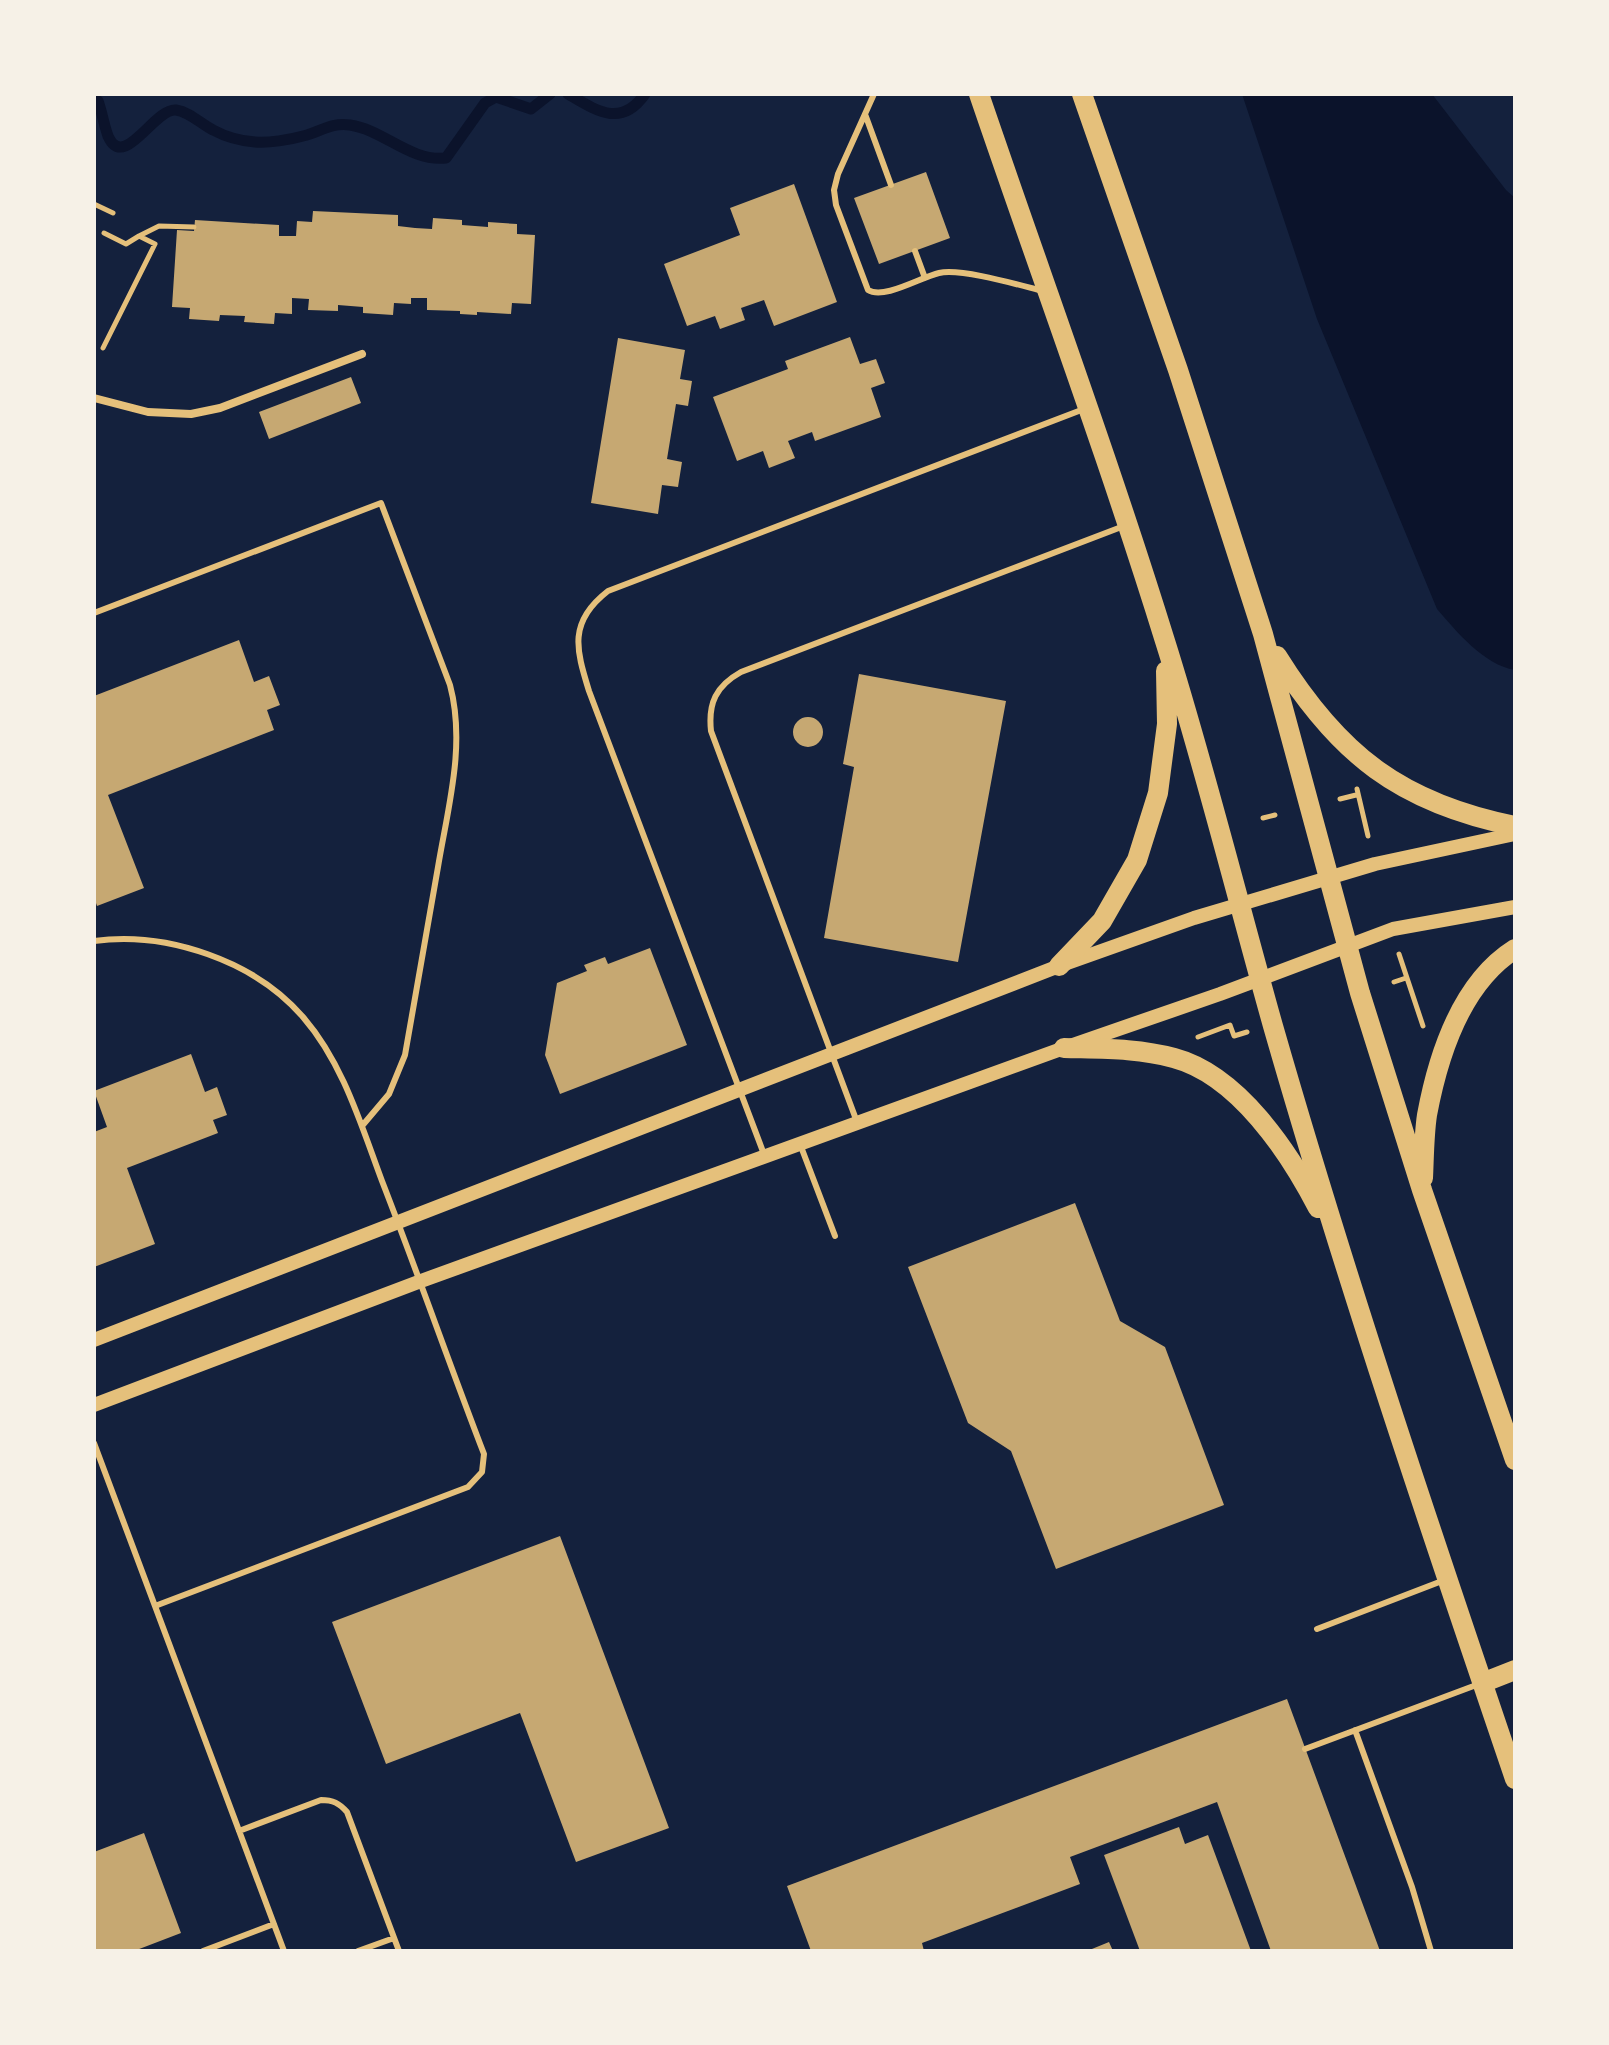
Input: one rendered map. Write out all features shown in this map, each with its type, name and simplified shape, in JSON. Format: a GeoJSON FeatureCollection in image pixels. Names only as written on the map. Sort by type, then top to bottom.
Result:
{"type":"FeatureCollection","features":[{"type":"Feature","properties":{"kind":"main road"},"geometry":{"type":"LineString","coordinates":[[979,94],[1166,643],[1239,905],[1341,1250],[1446,1580],[1515,1779]]}},
{"type":"Feature","properties":{"kind":"main road"},"geometry":{"type":"LineString","coordinates":[[1082,94],[1178,370],[1263,634],[1347,946],[1422,1190],[1515,1460]]}},
{"type":"Feature","properties":{"kind":"main road"},"geometry":{"type":"LineString","coordinates":[[1263,634],[1303,698],[1358,756],[1382,776],[1478,819],[1515,826]]}},
{"type":"Feature","properties":{"kind":"main road"},"geometry":{"type":"LineString","coordinates":[[1059,966],[1102,921],[1137,860],[1158,793],[1167,724],[1166,643]]}},
{"type":"Feature","properties":{"kind":"main road"},"geometry":{"type":"LineString","coordinates":[[1422,1190],[1427,1116],[1443,1054],[1461,1009],[1482,978],[1515,949]]}},
{"type":"Feature","properties":{"kind":"main road"},"geometry":{"type":"LineString","coordinates":[[1064,1048],[1134,1050],[1176,1058],[1202,1070],[1255,1111],[1299,1172],[1341,1250]]}},
{"type":"Feature","properties":{"kind":"main road"},"geometry":{"type":"LineString","coordinates":[[1482,1683],[1515,1670]]}},
{"type":"Feature","properties":{"kind":"street"},"geometry":{"type":"LineString","coordinates":[[94,398],[148,412],[191,414],[220,408],[362,354]]}},
{"type":"Feature","properties":{"kind":"street"},"geometry":{"type":"LineString","coordinates":[[94,1340],[1059,966],[1329,877],[1515,834]]}},
{"type":"Feature","properties":{"kind":"street"},"geometry":{"type":"LineString","coordinates":[[94,1405],[421,1281],[1393,929],[1515,907]]}},
{"type":"Feature","properties":{"kind":"lane"},"geometry":{"type":"LineString","coordinates":[[874,94],[838,174],[834,190],[836,205],[866,287],[872,293],[880,294],[951,272],[1046,291]]}},
{"type":"Feature","properties":{"kind":"lane"},"geometry":{"type":"LineString","coordinates":[[865,114],[891,185]]}},
{"type":"Feature","properties":{"kind":"lane"},"geometry":{"type":"LineString","coordinates":[[915,251],[925,278]]}},
{"type":"Feature","properties":{"kind":"lane"},"geometry":{"type":"LineString","coordinates":[[765,1157],[589,691],[578,655],[578,636],[583,617],[594,602],[608,591],[1088,407]]}},
{"type":"Feature","properties":{"kind":"lane"},"geometry":{"type":"LineString","coordinates":[[94,613],[381,503],[450,685],[458,733],[405,1055],[389,1094],[362,1126]]}},
{"type":"Feature","properties":{"kind":"lane"},"geometry":{"type":"LineString","coordinates":[[857,1122],[711,731],[709,714],[715,695],[726,680],[741,672],[1128,525]]}},
{"type":"Feature","properties":{"kind":"lane"},"geometry":{"type":"LineString","coordinates":[[94,941],[124,939],[176,946],[232,964],[256,978],[302,1016],[324,1045],[362,1126],[484,1454],[482,1472],[468,1487],[155,1606]]}},
{"type":"Feature","properties":{"kind":"lane"},"geometry":{"type":"LineString","coordinates":[[800,1144],[835,1236]]}},
{"type":"Feature","properties":{"kind":"lane"},"geometry":{"type":"LineString","coordinates":[[94,1443],[284,1951]]}},
{"type":"Feature","properties":{"kind":"lane"},"geometry":{"type":"LineString","coordinates":[[1317,1629],[1446,1580]]}},
{"type":"Feature","properties":{"kind":"lane"},"geometry":{"type":"LineString","coordinates":[[1305,1749],[1482,1683]]}},
{"type":"Feature","properties":{"kind":"lane"},"geometry":{"type":"LineString","coordinates":[[1355,1730],[1412,1887],[1431,1951]]}},
{"type":"Feature","properties":{"kind":"lane"},"geometry":{"type":"LineString","coordinates":[[239,1831],[321,1800],[336,1802],[347,1812],[399,1951]]}},
{"type":"Feature","properties":{"kind":"lane"},"geometry":{"type":"LineString","coordinates":[[203,1951],[274,1924]]}},
{"type":"Feature","properties":{"kind":"lane"},"geometry":{"type":"LineString","coordinates":[[358,1951],[394,1938]]}},
{"type":"Feature","properties":{"kind":"path"},"geometry":{"type":"LineString","coordinates":[[94,204],[113,213]]}},
{"type":"Feature","properties":{"kind":"path"},"geometry":{"type":"LineString","coordinates":[[104,233],[126,244],[159,226],[194,227]]}},
{"type":"Feature","properties":{"kind":"path"},"geometry":{"type":"LineString","coordinates":[[103,348],[155,244],[139,236]]}},
{"type":"Feature","properties":{"kind":"path"},"geometry":{"type":"LineString","coordinates":[[1340,799],[1356,795],[1368,836]]}},
{"type":"Feature","properties":{"kind":"path"},"geometry":{"type":"LineString","coordinates":[[1263,818],[1275,815]]}},
{"type":"Feature","properties":{"kind":"path"},"geometry":{"type":"LineString","coordinates":[[1399,954],[1426,1032]]}},
{"type":"Feature","properties":{"kind":"path"},"geometry":{"type":"LineString","coordinates":[[1394,982],[1406,978]]}},
{"type":"Feature","properties":{"kind":"path"},"geometry":{"type":"LineString","coordinates":[[1227,1016],[1234,1036],[1247,1032]]}},
{"type":"Feature","properties":{"kind":"path"},"geometry":{"type":"LineString","coordinates":[[1186,1042],[1230,1025]]}},
{"type":"Feature","properties":{"kind":"water"},"geometry":{"type":"Polygon","coordinates":[[[1242,94],[1432,94],[1515,198],[1515,670],[1482,654],[1437,609],[1317,319],[1242,94]]]}},
{"type":"Feature","properties":{"kind":"building"},"geometry":{"type":"Polygon","coordinates":[[[926,172],[950,238],[879,264],[854,198],[926,172]]]}},
{"type":"Feature","properties":{"kind":"building"},"geometry":{"type":"Polygon","coordinates":[[[794,184],[837,302],[774,326],[764,300],[741,308],[745,320],[720,329],[715,316],[687,326],[664,264],[740,235],[730,208],[794,184]]]}},
{"type":"Feature","properties":{"kind":"building"},"geometry":{"type":"Polygon","coordinates":[[[313,211],[398,215],[398,226],[415,228],[432,229],[433,218],[462,220],[462,225],[488,227],[488,222],[517,224],[517,234],[535,235],[531,304],[512,303],[511,314],[477,312],[477,315],[427,310],[427,298],[411,298],[411,304],[394,303],[393,315],[363,313],[363,307],[338,305],[338,311],[308,310],[309,299],[292,298],[292,314],[275,313],[274,324],[244,322],[245,316],[220,315],[219,321],[189,319],[190,308],[172,307],[177,230],[194,231],[195,220],[279,225],[279,236],[296,236],[297,221],[312,222],[313,211]]]}},
{"type":"Feature","properties":{"kind":"building"},"geometry":{"type":"Polygon","coordinates":[[[850,337],[860,364],[876,359],[885,383],[871,388],[881,417],[815,441],[812,432],[788,441],[795,458],[769,468],[763,451],[737,461],[713,397],[788,369],[785,361],[850,337]]]}},
{"type":"Feature","properties":{"kind":"building"},"geometry":{"type":"Polygon","coordinates":[[[618,338],[685,350],[680,379],[692,381],[688,406],[676,404],[667,459],[682,462],[678,487],[662,485],[658,514],[591,503],[618,338]]]}},
{"type":"Feature","properties":{"kind":"building"},"geometry":{"type":"Polygon","coordinates":[[[351,377],[361,403],[269,439],[259,412],[351,377]]]}},
{"type":"Feature","properties":{"kind":"building"},"geometry":{"type":"Polygon","coordinates":[[[239,640],[254,682],[269,676],[280,705],[267,710],[274,730],[108,795],[144,888],[97,906],[94,897],[94,696],[239,640]]]}},
{"type":"Feature","properties":{"kind":"building"},"geometry":{"type":"Polygon","coordinates":[[[859,674],[1006,701],[958,962],[824,938],[854,767],[843,764],[859,674]]]}},
{"type":"Feature","properties":{"kind":"building"},"geometry":{"type":"Polygon","coordinates":[[[808,717],[819,721],[823,732],[819,743],[808,747],[797,743],[793,732],[797,721],[808,717]]]}},
{"type":"Feature","properties":{"kind":"building"},"geometry":{"type":"Polygon","coordinates":[[[650,948],[687,1045],[560,1094],[545,1055],[557,983],[587,971],[584,965],[605,957],[608,964],[650,948]]]}},
{"type":"Feature","properties":{"kind":"building"},"geometry":{"type":"Polygon","coordinates":[[[191,1054],[205,1092],[217,1087],[227,1115],[213,1120],[218,1133],[127,1168],[155,1244],[94,1267],[94,1132],[107,1127],[94,1091],[191,1054]]]}},
{"type":"Feature","properties":{"kind":"building"},"geometry":{"type":"Polygon","coordinates":[[[1075,1203],[1120,1321],[1165,1347],[1224,1505],[1056,1569],[1011,1451],[968,1423],[908,1267],[1075,1203]]]}},
{"type":"Feature","properties":{"kind":"building"},"geometry":{"type":"Polygon","coordinates":[[[560,1536],[669,1828],[576,1862],[520,1713],[386,1764],[332,1622],[560,1536]]]}},
{"type":"Feature","properties":{"kind":"building"},"geometry":{"type":"Polygon","coordinates":[[[1287,1699],[1380,1951],[1271,1951],[1217,1802],[1070,1857],[1080,1884],[922,1943],[924,1951],[811,1951],[787,1886],[1287,1699]]]}},
{"type":"Feature","properties":{"kind":"building"},"geometry":{"type":"Polygon","coordinates":[[[1179,1827],[1185,1844],[1208,1835],[1251,1951],[1140,1951],[1104,1855],[1179,1827]]]}},
{"type":"Feature","properties":{"kind":"building"},"geometry":{"type":"Polygon","coordinates":[[[144,1833],[181,1933],[134,1951],[94,1951],[94,1852],[144,1833]]]}},
{"type":"Feature","properties":{"kind":"building"},"geometry":{"type":"Polygon","coordinates":[[[1109,1942],[1113,1951],[1087,1951],[1109,1942]]]}},
{"type":"Feature","properties":{"kind":"waterway"},"geometry":{"type":"LineString","coordinates":[[94,99],[98,101],[108,136],[115,145],[122,147],[131,143],[158,118],[176,110],[228,137],[244,141],[279,141],[343,124],[362,128],[421,155],[446,158],[485,103],[496,97],[531,109],[550,94]]}},
{"type":"Feature","properties":{"kind":"waterway"},"geometry":{"type":"LineString","coordinates":[[568,94],[608,113],[627,111],[645,94]]}}]}
